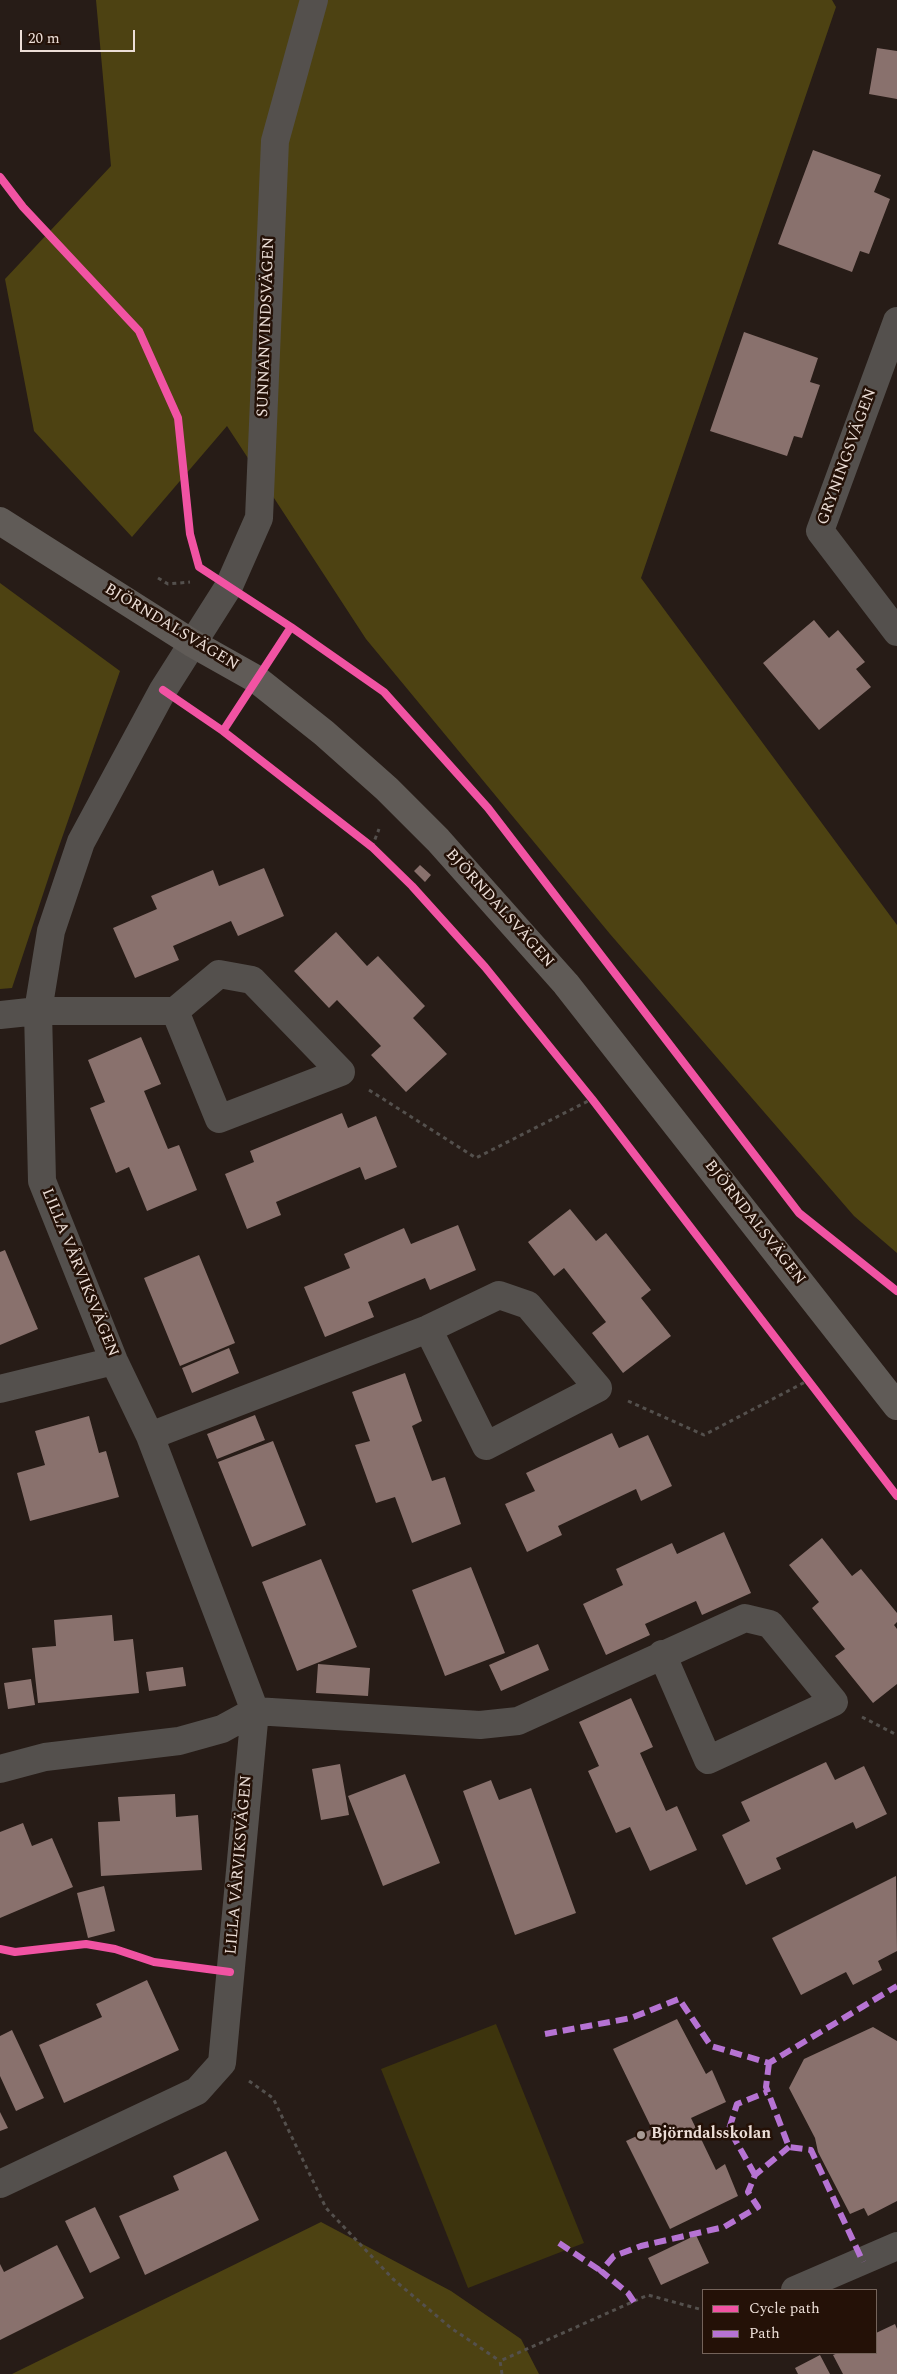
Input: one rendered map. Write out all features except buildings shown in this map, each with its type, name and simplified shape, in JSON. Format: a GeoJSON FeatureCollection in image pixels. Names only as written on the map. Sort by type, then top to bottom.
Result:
{"type":"FeatureCollection","features":[{"type":"Feature","properties":{"kind":"street","name":"SUNNANVINDSVÄGEN"},"geometry":{"type":"LineString","coordinates":[[192,644],[229,586],[259,518],[275,141],[314,0]]}},
{"type":"Feature","properties":{"kind":"street","name":"GRYNINGSVÄGEN"},"geometry":{"type":"LineString","coordinates":[[897,321],[820,531],[897,632]]}},
{"type":"Feature","properties":{"kind":"street","name":"BJÖRNDALSVÄGEN"},"geometry":{"type":"LineString","coordinates":[[0,520],[192,644],[256,679],[324,733],[387,789],[438,840],[566,984],[894,1397]]}},
{"type":"Feature","properties":{"kind":"street","name":"LILLA VÅRVIKSVÄGEN"},"geometry":{"type":"LineString","coordinates":[[192,644],[163,690],[81,842],[51,931],[38,1011],[42,1181],[114,1361],[150,1436],[255,1711],[222,2063]]}},
{"type":"Feature","properties":{"kind":"street"},"geometry":{"type":"LineString","coordinates":[[0,1015],[38,1011],[175,1011],[219,974],[252,980],[341,1072],[219,1119],[175,1011]]}},
{"type":"Feature","properties":{"kind":"street"},"geometry":{"type":"LineString","coordinates":[[150,1436],[428,1329],[499,1295],[528,1305],[598,1388],[486,1446],[428,1329]]}},
{"type":"Feature","properties":{"kind":"street"},"geometry":{"type":"LineString","coordinates":[[0,1389],[114,1361]]}},
{"type":"Feature","properties":{"kind":"street"},"geometry":{"type":"LineString","coordinates":[[0,1769],[44,1757],[179,1741],[222,1729],[255,1711],[480,1725],[518,1721],[662,1654],[744,1618],[770,1624],[834,1702],[708,1760],[662,1654]]}},
{"type":"Feature","properties":{"kind":"street"},"geometry":{"type":"LineString","coordinates":[[0,2184],[197,2091],[222,2063]]}},
{"type":"Feature","properties":{"kind":"street"},"geometry":{"type":"LineString","coordinates":[[797,2289],[897,2246]]}},
{"type":"Feature","properties":{"kind":"path"},"geometry":{"type":"LineString","coordinates":[[372,846],[380,826]]}},
{"type":"Feature","properties":{"kind":"path"},"geometry":{"type":"LineString","coordinates":[[341,1072],[476,1158],[592,1100]]}},
{"type":"Feature","properties":{"kind":"path"},"geometry":{"type":"LineString","coordinates":[[598,1388],[704,1435],[809,1380]]}},
{"type":"Feature","properties":{"kind":"path"},"geometry":{"type":"LineString","coordinates":[[222,2063],[273,2098],[326,2208],[393,2279],[451,2328],[500,2361],[502,2374]]}},
{"type":"Feature","properties":{"kind":"path"},"geometry":{"type":"LineString","coordinates":[[500,2361],[648,2296],[702,2310]]}},
{"type":"Feature","properties":{"kind":"shaded area"},"geometry":{"type":"Polygon","coordinates":[[[96,0],[832,0],[836,7],[641,578],[897,925],[897,1253],[854,1216],[610,934],[366,639],[227,426],[132,537],[34,431],[5,279],[111,166],[96,0]]]}},
{"type":"Feature","properties":{"kind":"shaded area"},"geometry":{"type":"Polygon","coordinates":[[[0,583],[120,671],[12,988],[0,989],[0,583]]]}},
{"type":"Feature","properties":{"kind":"shaded area"},"geometry":{"type":"Polygon","coordinates":[[[496,2024],[584,2243],[468,2288],[381,2069],[496,2024]]]}},
{"type":"Feature","properties":{"kind":"shaded area"},"geometry":{"type":"Polygon","coordinates":[[[321,2222],[451,2291],[521,2339],[539,2374],[12,2374],[321,2222]]]}},
{"type":"Feature","properties":{"kind":"marked path"},"geometry":{"type":"LineString","coordinates":[[545,2034],[631,2018],[679,1999],[711,2046],[769,2063],[897,1986]]}},
{"type":"Feature","properties":{"kind":"marked path"},"geometry":{"type":"LineString","coordinates":[[769,2063],[766,2087],[789,2147],[811,2150],[863,2262]]}},
{"type":"Feature","properties":{"kind":"marked path"},"geometry":{"type":"LineString","coordinates":[[755,2175],[729,2129],[737,2104],[767,2092]]}},
{"type":"Feature","properties":{"kind":"marked path"},"geometry":{"type":"LineString","coordinates":[[634,2302],[628,2293],[601,2271],[614,2256],[641,2246],[724,2227],[758,2207],[748,2192],[755,2175],[789,2147]]}},
{"type":"Feature","properties":{"kind":"marked path"},"geometry":{"type":"LineString","coordinates":[[559,2243],[601,2271]]}},
{"type":"Feature","properties":{"kind":"cycle path"},"geometry":{"type":"LineString","coordinates":[[0,177],[23,207],[139,331],[178,418],[190,534],[199,567],[291,627],[384,692],[488,808],[799,1213],[897,1291]]}},
{"type":"Feature","properties":{"kind":"cycle path"},"geometry":{"type":"LineString","coordinates":[[223,731],[291,627]]}},
{"type":"Feature","properties":{"kind":"cycle path"},"geometry":{"type":"LineString","coordinates":[[163,690],[223,731],[372,847],[412,886],[485,967],[592,1099],[897,1496]]}},
{"type":"Feature","properties":{"kind":"cycle path"},"geometry":{"type":"LineString","coordinates":[[0,1949],[15,1952],[86,1944],[115,1949],[154,1962],[230,1972]]}},
{"type":"Feature","properties":{"kind":"place","name":"Björndalsskolan"},"geometry":{"type":"Point","coordinates":[641,2135]}}]}
